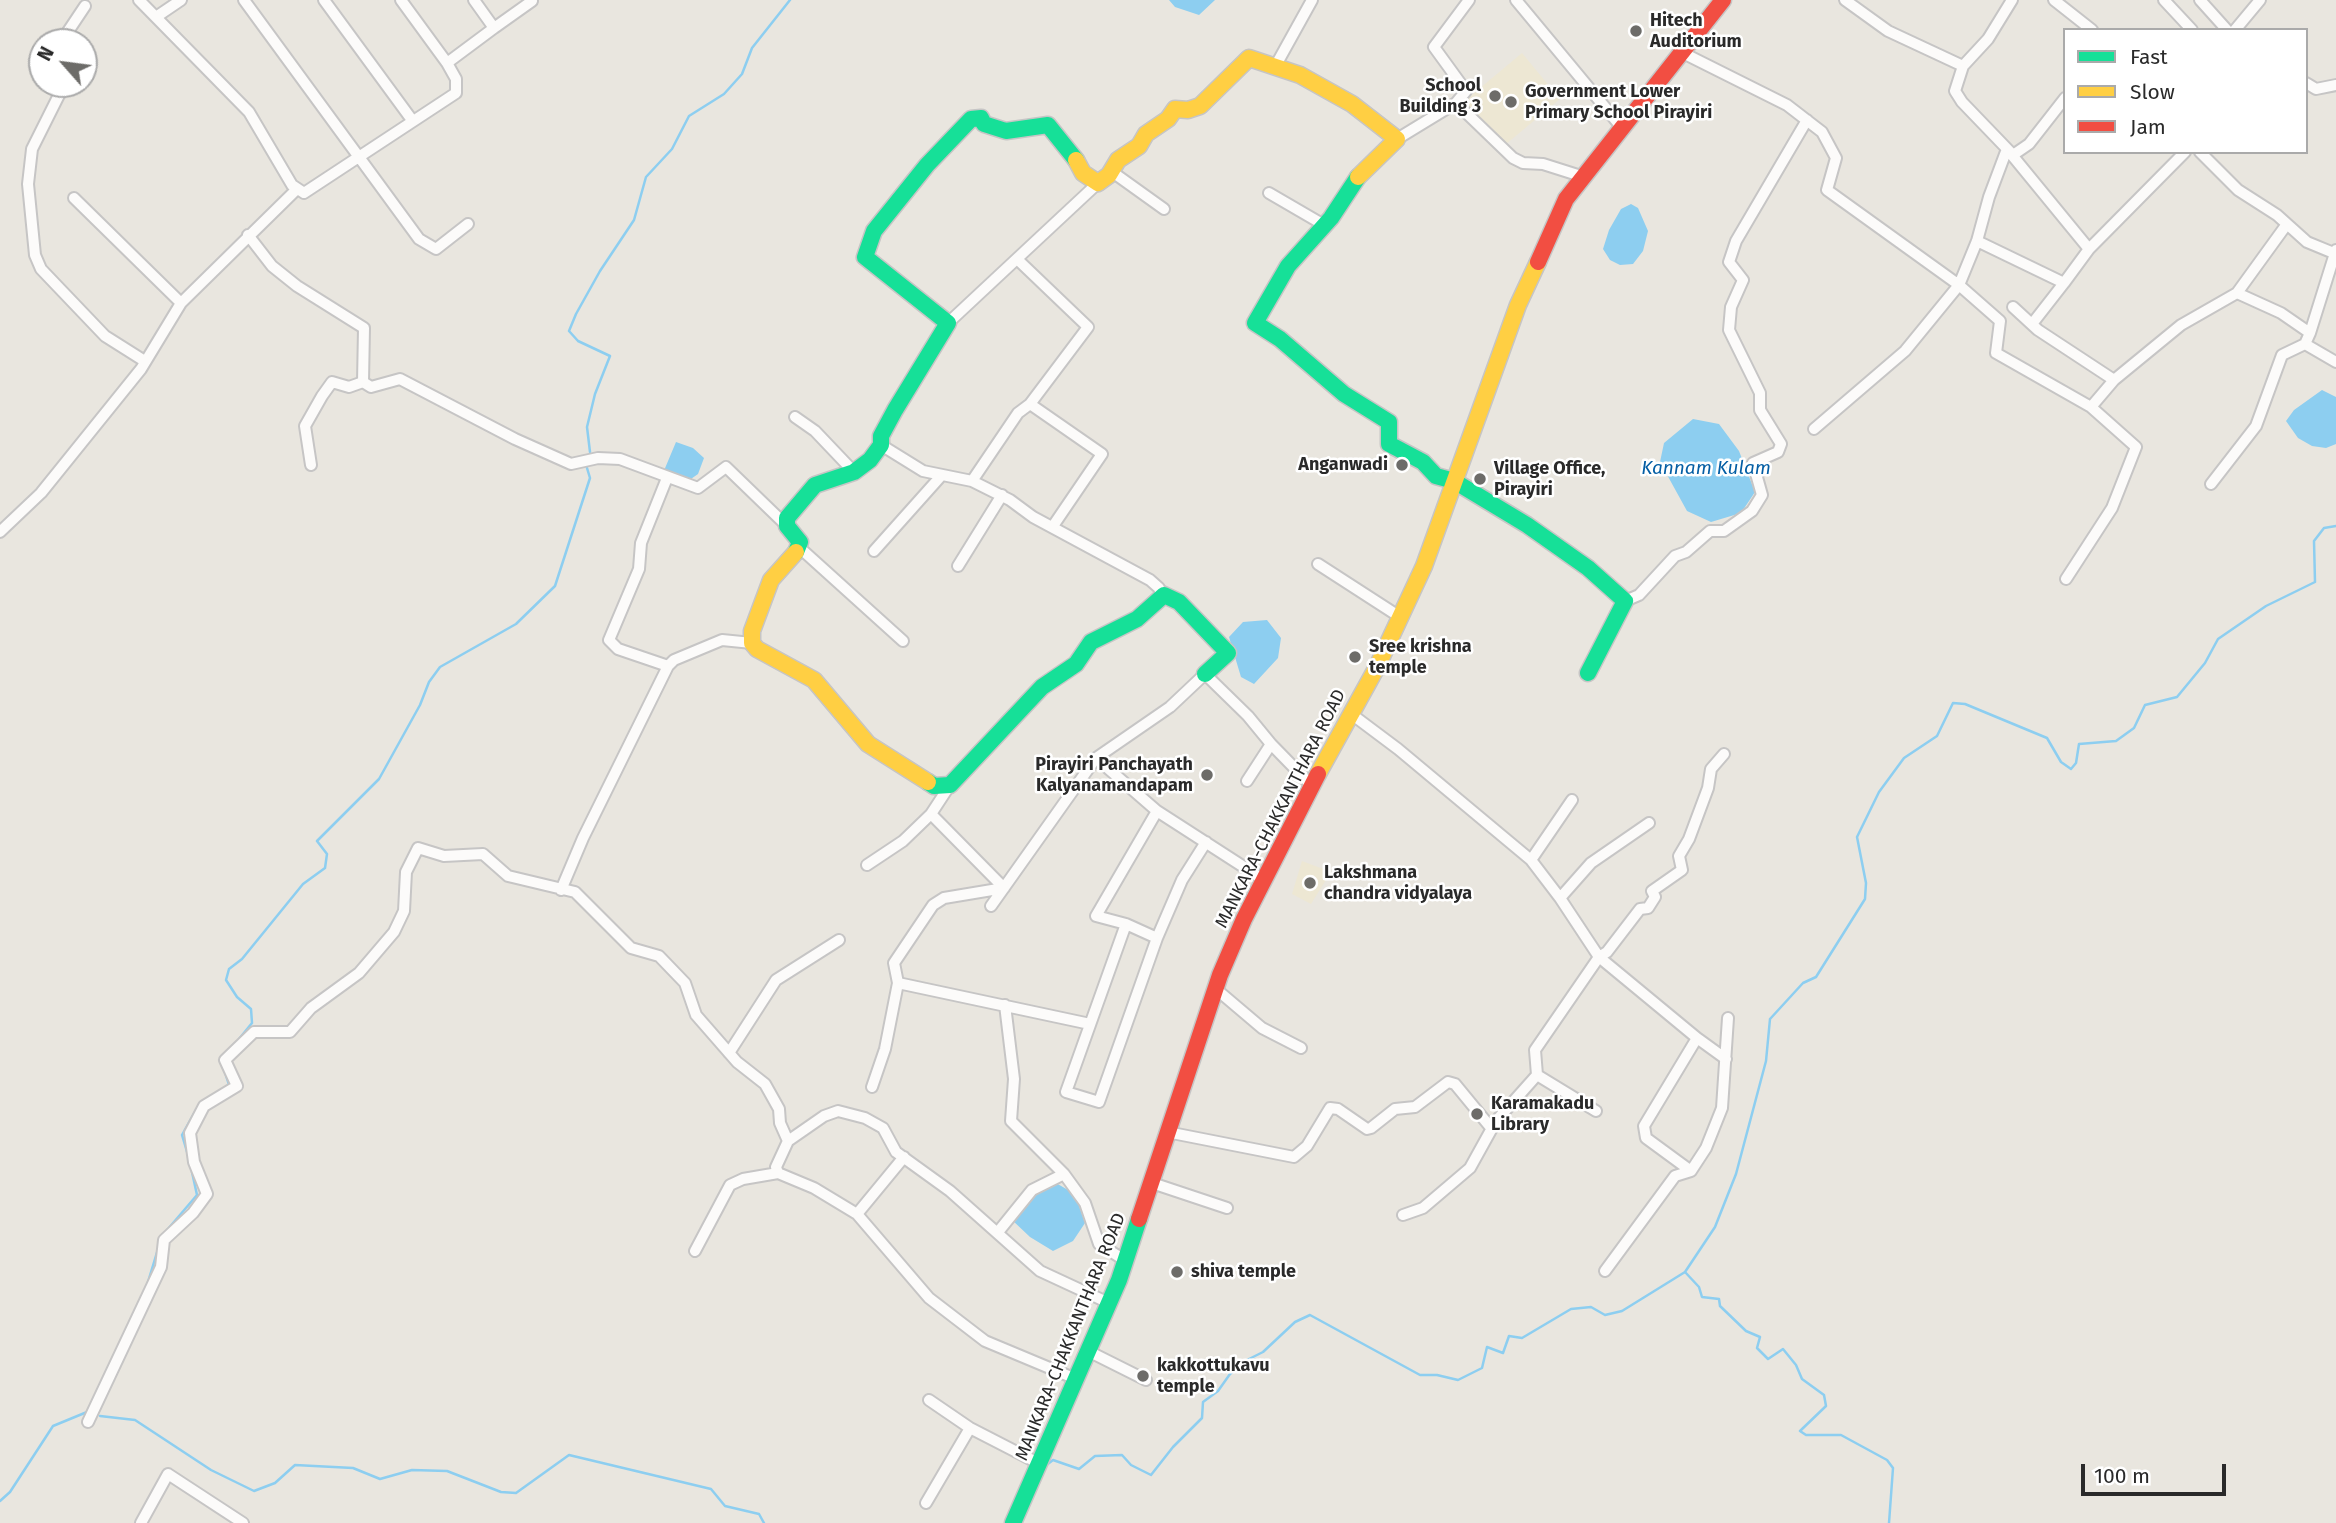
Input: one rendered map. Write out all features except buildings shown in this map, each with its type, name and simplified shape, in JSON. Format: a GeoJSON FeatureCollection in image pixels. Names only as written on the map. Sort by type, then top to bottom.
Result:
{"type":"FeatureCollection","features":[{"type":"Feature","properties":{"kind":"street"},"geometry":{"type":"LineString","coordinates":[[139,0],[249,112],[296,190],[308,192],[456,93],[456,79],[447,63],[401,0]]}},
{"type":"Feature","properties":{"kind":"street"},"geometry":{"type":"LineString","coordinates":[[156,17],[181,0]]}},
{"type":"Feature","properties":{"kind":"street"},"geometry":{"type":"LineString","coordinates":[[244,0],[427,247],[436,248],[468,224]]}},
{"type":"Feature","properties":{"kind":"street"},"geometry":{"type":"LineString","coordinates":[[324,0],[412,120]]}},
{"type":"Feature","properties":{"kind":"street"},"geometry":{"type":"LineString","coordinates":[[474,0],[494,28]]}},
{"type":"Feature","properties":{"kind":"street"},"geometry":{"type":"LineString","coordinates":[[1276,65],[1312,0]]}},
{"type":"Feature","properties":{"kind":"street"},"geometry":{"type":"LineString","coordinates":[[1469,0],[1434,47],[1466,91],[1456,103],[1397,139],[1357,178],[1324,225],[1288,265],[1255,323],[1280,339],[1344,394],[1389,422],[1388,444],[1423,461],[1436,476],[1454,481],[1527,525],[1625,601]]}},
{"type":"Feature","properties":{"kind":"street"},"geometry":{"type":"LineString","coordinates":[[1516,0],[1623,129]]}},
{"type":"Feature","properties":{"kind":"street","name":"MANKARA-CHAKKANTHARA ROAD"},"geometry":{"type":"LineString","coordinates":[[1013,1523],[1126,1261],[1216,989],[1264,880],[1311,785],[1377,667],[1424,566],[1518,305],[1566,199],[1723,0]]}},
{"type":"Feature","properties":{"kind":"street"},"geometry":{"type":"LineString","coordinates":[[1845,0],[1888,31],[1963,66]]}},
{"type":"Feature","properties":{"kind":"street"},"geometry":{"type":"LineString","coordinates":[[2011,0],[1987,39],[1963,66],[1955,91],[2012,155],[2029,144],[2063,101]]}},
{"type":"Feature","properties":{"kind":"street"},"geometry":{"type":"LineString","coordinates":[[2054,0],[2089,28]]}},
{"type":"Feature","properties":{"kind":"street"},"geometry":{"type":"LineString","coordinates":[[2164,0],[2190,28]]}},
{"type":"Feature","properties":{"kind":"street"},"geometry":{"type":"LineString","coordinates":[[2200,0],[2233,28]]}},
{"type":"Feature","properties":{"kind":"street"},"geometry":{"type":"LineString","coordinates":[[2235,28],[2260,0]]}},
{"type":"Feature","properties":{"kind":"street"},"geometry":{"type":"LineString","coordinates":[[447,63],[532,1]]}},
{"type":"Feature","properties":{"kind":"street"},"geometry":{"type":"LineString","coordinates":[[69,28],[85,2]]}},
{"type":"Feature","properties":{"kind":"street"},"geometry":{"type":"LineString","coordinates":[[1683,53],[1787,105],[1822,132],[1836,158],[1827,190],[1959,285],[2000,321],[1996,353],[2091,407],[2136,447],[2112,508],[2066,579]]}},
{"type":"Feature","properties":{"kind":"street"},"geometry":{"type":"LineString","coordinates":[[787,526],[787,518],[803,505],[815,485],[854,472],[870,460],[881,445],[881,436],[895,410],[948,323],[1111,171],[1118,160],[1139,146],[1146,134],[1168,119],[1175,110],[1200,106],[1242,62],[1249,58],[1269,67],[1276,65],[1337,95],[1397,139]]}},
{"type":"Feature","properties":{"kind":"street"},"geometry":{"type":"LineString","coordinates":[[2308,84],[2316,89],[2336,85]]}},
{"type":"Feature","properties":{"kind":"street"},"geometry":{"type":"LineString","coordinates":[[58,98],[32,149],[28,184],[35,255],[41,269],[105,336],[144,360]]}},
{"type":"Feature","properties":{"kind":"street"},"geometry":{"type":"LineString","coordinates":[[1456,103],[1514,158],[1523,163],[1543,164],[1584,177]]}},
{"type":"Feature","properties":{"kind":"street"},"geometry":{"type":"LineString","coordinates":[[948,323],[865,257],[868,241],[890,209],[971,119],[981,118],[992,127],[1014,132],[1048,125],[1071,150],[1083,173],[1098,183]]}},
{"type":"Feature","properties":{"kind":"street"},"geometry":{"type":"LineString","coordinates":[[1588,673],[1625,601],[1639,595],[1675,556],[1686,552],[1710,531],[1724,531],[1752,511],[1762,495],[1753,463],[1778,452],[1781,444],[1760,410],[1759,393],[1729,330],[1731,307],[1743,281],[1729,262],[1736,241],[1807,120]]}},
{"type":"Feature","properties":{"kind":"street"},"geometry":{"type":"LineString","coordinates":[[1814,429],[1905,351],[1959,285],[1977,241],[1989,197],[2007,149]]}},
{"type":"Feature","properties":{"kind":"street"},"geometry":{"type":"LineString","coordinates":[[2007,149],[2089,249]]}},
{"type":"Feature","properties":{"kind":"street"},"geometry":{"type":"LineString","coordinates":[[2032,324],[2089,249],[2183,154]]}},
{"type":"Feature","properties":{"kind":"street"},"geometry":{"type":"LineString","coordinates":[[2202,154],[2238,190],[2287,224],[2307,242],[2336,253],[2305,344],[2282,355],[2256,426],[2211,484]]}},
{"type":"Feature","properties":{"kind":"street"},"geometry":{"type":"LineString","coordinates":[[1111,171],[1164,209]]}},
{"type":"Feature","properties":{"kind":"street"},"geometry":{"type":"LineString","coordinates":[[0,532],[41,493],[141,369],[181,303],[296,190]]}},
{"type":"Feature","properties":{"kind":"street"},"geometry":{"type":"LineString","coordinates":[[1269,192],[1324,225]]}},
{"type":"Feature","properties":{"kind":"street"},"geometry":{"type":"LineString","coordinates":[[74,198],[181,303]]}},
{"type":"Feature","properties":{"kind":"street"},"geometry":{"type":"LineString","coordinates":[[2091,407],[2114,380],[2181,325],[2237,293],[2287,224]]}},
{"type":"Feature","properties":{"kind":"street"},"geometry":{"type":"LineString","coordinates":[[248,235],[280,272],[364,328],[363,382]]}},
{"type":"Feature","properties":{"kind":"street"},"geometry":{"type":"LineString","coordinates":[[1977,241],[2064,283]]}},
{"type":"Feature","properties":{"kind":"street"},"geometry":{"type":"LineString","coordinates":[[972,481],[1018,414],[1030,404],[1088,327],[1018,260]]}},
{"type":"Feature","properties":{"kind":"street"},"geometry":{"type":"LineString","coordinates":[[2237,293],[2281,313],[2310,333]]}},
{"type":"Feature","properties":{"kind":"street"},"geometry":{"type":"LineString","coordinates":[[2013,307],[2032,324],[2114,380]]}},
{"type":"Feature","properties":{"kind":"street"},"geometry":{"type":"LineString","coordinates":[[2305,344],[2336,362]]}},
{"type":"Feature","properties":{"kind":"street"},"geometry":{"type":"LineString","coordinates":[[363,382],[371,387],[400,379],[515,439],[571,464],[598,458],[620,459],[698,488],[726,467],[800,542],[800,548],[771,580],[752,631],[752,643]]}},
{"type":"Feature","properties":{"kind":"street"},"geometry":{"type":"LineString","coordinates":[[311,466],[305,426],[322,396],[332,382],[349,387],[363,382]]}},
{"type":"Feature","properties":{"kind":"street"},"geometry":{"type":"LineString","coordinates":[[1030,404],[1102,454],[1053,526]]}},
{"type":"Feature","properties":{"kind":"street"},"geometry":{"type":"LineString","coordinates":[[795,417],[815,431],[854,472]]}},
{"type":"Feature","properties":{"kind":"street"},"geometry":{"type":"LineString","coordinates":[[881,445],[923,471],[972,481],[1002,495],[1033,517],[1150,580],[1158,587],[1162,597]]}},
{"type":"Feature","properties":{"kind":"street"},"geometry":{"type":"LineString","coordinates":[[874,551],[941,475]]}},
{"type":"Feature","properties":{"kind":"street"},"geometry":{"type":"LineString","coordinates":[[667,478],[641,543],[639,569],[609,640],[618,649],[668,666]]}},
{"type":"Feature","properties":{"kind":"street"},"geometry":{"type":"LineString","coordinates":[[958,566],[1002,495]]}},
{"type":"Feature","properties":{"kind":"street"},"geometry":{"type":"LineString","coordinates":[[800,548],[903,641]]}},
{"type":"Feature","properties":{"kind":"street"},"geometry":{"type":"LineString","coordinates":[[1318,564],[1400,617]]}},
{"type":"Feature","properties":{"kind":"street"},"geometry":{"type":"LineString","coordinates":[[867,865],[903,841],[932,814],[950,785],[973,765],[998,732],[1042,687],[1076,664],[1091,642],[1137,619],[1162,597],[1170,597],[1179,602],[1228,653],[1170,707],[1096,758],[991,906]]}},
{"type":"Feature","properties":{"kind":"street"},"geometry":{"type":"LineString","coordinates":[[561,890],[583,838],[668,666],[722,640],[752,643],[783,666],[814,680],[864,740],[881,754],[925,782],[934,786],[950,785]]}},
{"type":"Feature","properties":{"kind":"street"},"geometry":{"type":"LineString","coordinates":[[1205,674],[1311,785]]}},
{"type":"Feature","properties":{"kind":"street"},"geometry":{"type":"LineString","coordinates":[[1350,713],[1398,749],[1531,860],[1599,957],[1726,1059]]}},
{"type":"Feature","properties":{"kind":"street"},"geometry":{"type":"LineString","coordinates":[[1247,781],[1271,744]]}},
{"type":"Feature","properties":{"kind":"street"},"geometry":{"type":"LineString","coordinates":[[1403,1215],[1423,1208],[1470,1168],[1492,1129],[1537,1075],[1535,1050],[1599,957],[1607,952],[1640,909],[1648,908],[1655,897],[1652,891],[1682,870],[1679,856],[1689,839],[1708,788],[1711,769],[1724,754]]}},
{"type":"Feature","properties":{"kind":"street"},"geometry":{"type":"LineString","coordinates":[[1096,758],[1157,811],[1264,880]]}},
{"type":"Feature","properties":{"kind":"street"},"geometry":{"type":"LineString","coordinates":[[1531,860],[1572,800]]}},
{"type":"Feature","properties":{"kind":"street"},"geometry":{"type":"LineString","coordinates":[[1157,811],[1096,916],[1126,924],[1157,938]]}},
{"type":"Feature","properties":{"kind":"street"},"geometry":{"type":"LineString","coordinates":[[932,814],[1004,888]]}},
{"type":"Feature","properties":{"kind":"street"},"geometry":{"type":"LineString","coordinates":[[1560,898],[1591,863],[1649,823]]}},
{"type":"Feature","properties":{"kind":"street"},"geometry":{"type":"LineString","coordinates":[[1126,924],[1066,1092],[1099,1102],[1157,938],[1182,880],[1206,842]]}},
{"type":"Feature","properties":{"kind":"street"},"geometry":{"type":"LineString","coordinates":[[88,1422],[161,1267],[164,1240],[193,1213],[207,1194],[194,1162],[190,1133],[204,1106],[237,1086],[225,1060],[254,1032],[290,1032],[312,1008],[359,973],[394,932],[404,911],[406,872],[418,848],[444,856],[483,854],[508,876],[575,892],[631,948],[659,956],[685,983],[696,1015],[729,1053],[765,1084],[779,1109],[780,1124],[788,1140]]}},
{"type":"Feature","properties":{"kind":"street"},"geometry":{"type":"LineString","coordinates":[[872,1087],[885,1049],[898,983],[894,963],[933,905],[944,898],[1004,888]]}},
{"type":"Feature","properties":{"kind":"street"},"geometry":{"type":"LineString","coordinates":[[729,1053],[776,980],[839,940]]}},
{"type":"Feature","properties":{"kind":"street"},"geometry":{"type":"LineString","coordinates":[[898,983],[1090,1024]]}},
{"type":"Feature","properties":{"kind":"street"},"geometry":{"type":"LineString","coordinates":[[1216,989],[1262,1028],[1301,1048]]}},
{"type":"Feature","properties":{"kind":"street"},"geometry":{"type":"LineString","coordinates":[[1006,1005],[1014,1079],[1011,1121],[1064,1174],[1085,1203],[1099,1244],[1126,1261]]}},
{"type":"Feature","properties":{"kind":"street"},"geometry":{"type":"LineString","coordinates":[[1605,1271],[1675,1177],[1691,1171],[1706,1149],[1721,1108],[1728,1018]]}},
{"type":"Feature","properties":{"kind":"street"},"geometry":{"type":"LineString","coordinates":[[1691,1171],[1646,1138],[1644,1126],[1697,1038]]}},
{"type":"Feature","properties":{"kind":"street"},"geometry":{"type":"LineString","coordinates":[[1537,1075],[1596,1111]]}},
{"type":"Feature","properties":{"kind":"street"},"geometry":{"type":"LineString","coordinates":[[1167,1132],[1294,1157],[1307,1146],[1330,1108],[1338,1109],[1367,1129],[1395,1109],[1415,1107],[1448,1082],[1455,1084],[1492,1129]]}},
{"type":"Feature","properties":{"kind":"street"},"geometry":{"type":"LineString","coordinates":[[778,1173],[776,1167],[788,1140],[824,1116],[838,1111],[865,1118],[888,1132],[896,1152],[998,1232],[1052,1279],[1109,1303]]}},
{"type":"Feature","properties":{"kind":"street"},"geometry":{"type":"LineString","coordinates":[[857,1214],[904,1157]]}},
{"type":"Feature","properties":{"kind":"street"},"geometry":{"type":"LineString","coordinates":[[695,1251],[730,1185],[778,1173],[814,1188],[857,1214],[929,1298],[985,1341],[1076,1379]]}},
{"type":"Feature","properties":{"kind":"street"},"geometry":{"type":"LineString","coordinates":[[998,1232],[1032,1190],[1064,1174]]}},
{"type":"Feature","properties":{"kind":"street"},"geometry":{"type":"LineString","coordinates":[[1152,1183],[1227,1208]]}},
{"type":"Feature","properties":{"kind":"street"},"geometry":{"type":"LineString","coordinates":[[1088,1351],[1146,1380]]}},
{"type":"Feature","properties":{"kind":"street"},"geometry":{"type":"LineString","coordinates":[[929,1400],[970,1428],[1040,1464]]}},
{"type":"Feature","properties":{"kind":"street"},"geometry":{"type":"LineString","coordinates":[[926,1503],[970,1428]]}},
{"type":"Feature","properties":{"kind":"street"},"geometry":{"type":"LineString","coordinates":[[141,1523],[168,1474],[243,1523]]}},
{"type":"Feature","properties":{"kind":"shaded area","name":"Government Lower Primary School Pirayiri"},"geometry":{"type":"Polygon","coordinates":[[[1522,53],[1560,99],[1499,150],[1461,104],[1522,53]]]}},
{"type":"Feature","properties":{"kind":"shaded area","name":"Lakshmana chandra vidyalaya"},"geometry":{"type":"Polygon","coordinates":[[[1302,861],[1331,872],[1311,904],[1292,894],[1302,861]]]}},
{"type":"Feature","properties":{"kind":"water"},"geometry":{"type":"Polygon","coordinates":[[[1169,0],[1215,0],[1199,15],[1175,7],[1169,0]]]}},
{"type":"Feature","properties":{"kind":"water"},"geometry":{"type":"Polygon","coordinates":[[[1631,204],[1638,208],[1648,231],[1643,251],[1633,264],[1620,265],[1610,260],[1603,249],[1609,230],[1621,209],[1631,204]]]}},
{"type":"Feature","properties":{"kind":"water"},"geometry":{"type":"Polygon","coordinates":[[[2322,390],[2336,397],[2336,444],[2326,448],[2312,446],[2298,438],[2286,421],[2294,410],[2322,390]]]}},
{"type":"Feature","properties":{"kind":"water","name":"Kannam Kulam"},"geometry":{"type":"Polygon","coordinates":[[[1693,419],[1719,424],[1739,451],[1755,492],[1741,513],[1711,522],[1687,511],[1660,462],[1664,443],[1693,419]]]}},
{"type":"Feature","properties":{"kind":"water"},"geometry":{"type":"Polygon","coordinates":[[[676,442],[693,448],[704,458],[698,474],[688,481],[663,473],[676,442]]]}},
{"type":"Feature","properties":{"kind":"water"},"geometry":{"type":"Polygon","coordinates":[[[1267,620],[1281,638],[1278,658],[1254,684],[1241,677],[1229,637],[1243,622],[1267,620]]]}},
{"type":"Feature","properties":{"kind":"water"},"geometry":{"type":"Polygon","coordinates":[[[1049,1179],[1075,1194],[1085,1223],[1073,1241],[1053,1251],[1030,1237],[1011,1219],[1026,1188],[1049,1179]]]}},
{"type":"Feature","properties":{"kind":"waterway"},"geometry":{"type":"LineString","coordinates":[[590,452],[587,427],[595,394],[610,356],[578,341],[569,331],[576,314],[600,271],[634,220],[646,177],[672,149],[689,116],[724,94],[742,74],[752,48],[790,0]]}},
{"type":"Feature","properties":{"kind":"waterway"},"geometry":{"type":"LineString","coordinates":[[239,1039],[252,1023],[251,1009],[237,997],[226,980],[229,969],[242,959],[303,884],[325,868],[327,854],[317,841],[379,779],[420,705],[429,682],[440,667],[516,624],[555,586],[590,478],[587,468]]}},
{"type":"Feature","properties":{"kind":"waterway"},"geometry":{"type":"LineString","coordinates":[[1044,1467],[1053,1460],[1079,1469],[1095,1456],[1122,1455],[1131,1465],[1151,1475],[1173,1447],[1202,1418],[1203,1402],[1218,1391],[1230,1374],[1247,1360],[1263,1352],[1295,1322],[1310,1315],[1420,1375],[1437,1375],[1458,1380],[1482,1368],[1487,1347],[1503,1353],[1509,1336],[1522,1338],[1571,1309],[1591,1307],[1605,1315],[1622,1311],[1685,1272],[1715,1227],[1736,1174],[1766,1061],[1770,1019],[1803,983],[1816,977],[1865,899],[1866,883],[1857,837],[1879,792],[1904,758],[1937,736],[1953,703],[1965,704],[2047,738],[2061,762],[2071,769],[2076,763],[2079,744],[2116,741],[2134,728],[2145,705],[2177,697],[2205,663],[2218,639],[2266,606],[2315,582],[2314,541],[2324,528],[2336,526]]}},
{"type":"Feature","properties":{"kind":"waterway"},"geometry":{"type":"LineString","coordinates":[[222,1059],[234,1044]]}},
{"type":"Feature","properties":{"kind":"waterway"},"geometry":{"type":"LineString","coordinates":[[224,1069],[229,1085]]}},
{"type":"Feature","properties":{"kind":"waterway"},"geometry":{"type":"LineString","coordinates":[[188,1155],[182,1135],[196,1110]]}},
{"type":"Feature","properties":{"kind":"waterway"},"geometry":{"type":"LineString","coordinates":[[162,1236],[197,1195],[192,1172]]}},
{"type":"Feature","properties":{"kind":"waterway"},"geometry":{"type":"LineString","coordinates":[[148,1282],[158,1249]]}},
{"type":"Feature","properties":{"kind":"waterway"},"geometry":{"type":"LineString","coordinates":[[1685,1272],[1699,1287],[1702,1297],[1719,1299],[1720,1306],[1746,1331],[1760,1337],[1757,1348],[1768,1359],[1783,1349],[1796,1365],[1802,1379],[1824,1395],[1826,1406],[1800,1431],[1806,1435],[1841,1435],[1887,1460],[1893,1468],[1889,1523]]}},
{"type":"Feature","properties":{"kind":"waterway"},"geometry":{"type":"LineString","coordinates":[[0,1501],[10,1492],[53,1426],[87,1412]]}},
{"type":"Feature","properties":{"kind":"waterway"},"geometry":{"type":"LineString","coordinates":[[100,1416],[135,1420],[211,1470],[254,1491],[275,1483],[295,1465],[353,1468],[380,1479],[412,1470],[447,1471],[501,1492],[516,1493],[569,1455],[711,1489],[725,1506],[759,1514],[764,1523]]}},
{"type":"Feature","properties":{"kind":"traffic: fast"},"geometry":{"type":"LineString","coordinates":[[796,552],[800,542],[787,526],[787,518],[815,485],[854,472],[870,460],[881,445],[881,436],[895,410],[948,323],[865,257],[874,231],[927,165],[971,119],[981,118],[984,124],[1006,131],[1048,125],[1076,160]]}},
{"type":"Feature","properties":{"kind":"traffic: fast"},"geometry":{"type":"LineString","coordinates":[[1358,177],[1331,218],[1288,266],[1255,323],[1280,339],[1344,394],[1389,422],[1389,444],[1423,462],[1436,476],[1454,481],[1527,525],[1588,568],[1625,601],[1588,673]]}},
{"type":"Feature","properties":{"kind":"traffic: fast"},"geometry":{"type":"LineString","coordinates":[[928,782],[934,786],[950,785],[1042,687],[1076,664],[1091,642],[1137,619],[1164,595],[1179,602],[1228,653],[1205,674]]}},
{"type":"Feature","properties":{"kind":"traffic: fast"},"geometry":{"type":"LineString","coordinates":[[1013,1523],[1119,1280],[1139,1219]]}},
{"type":"Feature","properties":{"kind":"traffic: slow"},"geometry":{"type":"LineString","coordinates":[[1076,160],[1083,173],[1098,183],[1109,175],[1118,160],[1139,146],[1146,134],[1168,119],[1175,109],[1188,110],[1200,106],[1249,58],[1300,75],[1352,104],[1397,139],[1358,177]]}},
{"type":"Feature","properties":{"kind":"traffic: slow"},"geometry":{"type":"LineString","coordinates":[[1318,774],[1377,667],[1424,566],[1518,305],[1538,262]]}},
{"type":"Feature","properties":{"kind":"traffic: slow"},"geometry":{"type":"LineString","coordinates":[[796,552],[771,580],[752,631],[752,643],[757,649],[814,680],[868,744],[928,782]]}},
{"type":"Feature","properties":{"kind":"traffic: jam"},"geometry":{"type":"LineString","coordinates":[[1538,262],[1566,199],[1723,0]]}},
{"type":"Feature","properties":{"kind":"traffic: jam"},"geometry":{"type":"LineString","coordinates":[[1139,1219],[1220,975],[1244,919],[1318,774]]}},
{"type":"Feature","properties":{"kind":"place","name":"Hitech Auditorium"},"geometry":{"type":"Point","coordinates":[1636,31]}},
{"type":"Feature","properties":{"kind":"place","name":"School Building 3"},"geometry":{"type":"Point","coordinates":[1495,96]}},
{"type":"Feature","properties":{"kind":"place","name":"Government Lower Primary School Pirayiri"},"geometry":{"type":"Point","coordinates":[1511,102]}},
{"type":"Feature","properties":{"kind":"place","name":"Anganwadi"},"geometry":{"type":"Point","coordinates":[1402,465]}},
{"type":"Feature","properties":{"kind":"place","name":"Village Office, Pirayiri"},"geometry":{"type":"Point","coordinates":[1480,479]}},
{"type":"Feature","properties":{"kind":"place","name":"Sree krishna temple"},"geometry":{"type":"Point","coordinates":[1355,657]}},
{"type":"Feature","properties":{"kind":"place","name":"Pirayiri Panchayath Kalyanamandapam"},"geometry":{"type":"Point","coordinates":[1207,775]}},
{"type":"Feature","properties":{"kind":"place","name":"Lakshmana chandra vidyalaya"},"geometry":{"type":"Point","coordinates":[1310,883]}},
{"type":"Feature","properties":{"kind":"place","name":"Karamakadu Library"},"geometry":{"type":"Point","coordinates":[1477,1114]}},
{"type":"Feature","properties":{"kind":"place","name":"shiva temple"},"geometry":{"type":"Point","coordinates":[1177,1272]}},
{"type":"Feature","properties":{"kind":"place","name":"kakkottukavu temple"},"geometry":{"type":"Point","coordinates":[1143,1376]}}]}
